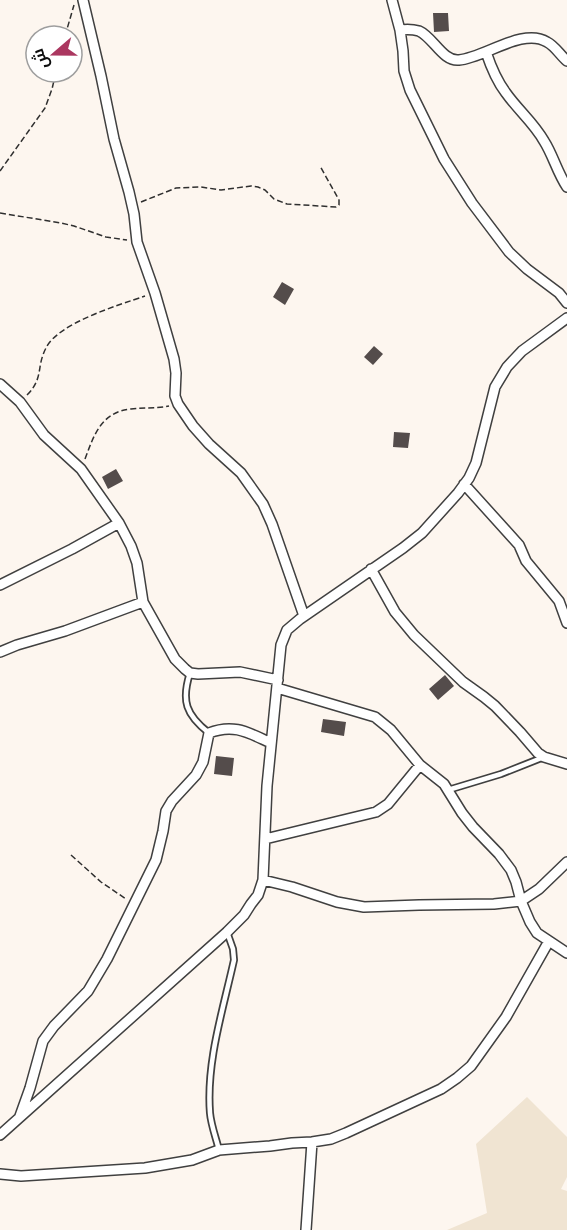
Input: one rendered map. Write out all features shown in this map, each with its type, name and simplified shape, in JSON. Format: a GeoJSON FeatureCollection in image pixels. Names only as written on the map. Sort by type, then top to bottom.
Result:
{"type":"FeatureCollection","features":[{"type":"Feature","properties":{"kind":"street"},"geometry":{"type":"LineString","coordinates":[[83,0],[114,139],[132,205],[137,242],[174,359],[175,396],[193,426],[209,444],[241,472],[263,504],[304,616]]}},
{"type":"Feature","properties":{"kind":"street"},"geometry":{"type":"LineString","coordinates":[[392,0],[404,51],[404,71],[410,90],[450,168],[472,203],[509,252],[559,293],[567,303]]}},
{"type":"Feature","properties":{"kind":"street"},"geometry":{"type":"LineString","coordinates":[[400,30],[410,29],[424,34],[452,60],[486,52],[513,41],[537,38],[551,44],[567,61]]}},
{"type":"Feature","properties":{"kind":"street"},"geometry":{"type":"LineString","coordinates":[[486,52],[492,72],[535,127],[550,151],[567,187]]}},
{"type":"Feature","properties":{"kind":"street"},"geometry":{"type":"LineString","coordinates":[[0,1136],[227,932],[252,904],[263,880],[271,743],[281,645],[287,630],[422,533],[458,493],[476,463],[495,387],[507,367],[522,351],[567,318]]}},
{"type":"Feature","properties":{"kind":"street"},"geometry":{"type":"LineString","coordinates":[[0,384],[20,402],[45,435],[81,468],[119,523],[137,563],[143,602],[175,659],[184,669],[198,674],[240,672],[375,717],[391,730],[420,765],[444,784],[462,813],[511,870],[521,901],[537,933],[567,953]]}},
{"type":"Feature","properties":{"kind":"street"},"geometry":{"type":"LineString","coordinates":[[464,484],[519,544],[526,561],[559,601],[567,623]]}},
{"type":"Feature","properties":{"kind":"street"},"geometry":{"type":"LineString","coordinates":[[0,585],[119,523]]}},
{"type":"Feature","properties":{"kind":"street"},"geometry":{"type":"LineString","coordinates":[[371,569],[394,612],[414,635],[463,682],[495,706],[538,753],[567,764]]}},
{"type":"Feature","properties":{"kind":"street"},"geometry":{"type":"LineString","coordinates":[[0,652],[143,602]]}},
{"type":"Feature","properties":{"kind":"street"},"geometry":{"type":"LineString","coordinates":[[19,1119],[44,1041],[54,1026],[88,990],[107,959],[156,860],[166,811],[196,775],[203,762],[209,733],[229,728],[240,729],[271,743]]}},
{"type":"Feature","properties":{"kind":"street"},"geometry":{"type":"LineString","coordinates":[[265,839],[376,812],[388,804],[420,765]]}},
{"type":"Feature","properties":{"kind":"street"},"geometry":{"type":"LineString","coordinates":[[263,880],[292,886],[337,902],[364,907],[495,904],[521,901],[539,889],[567,862]]}},
{"type":"Feature","properties":{"kind":"street"},"geometry":{"type":"LineString","coordinates":[[0,1174],[27,1176],[167,1166],[219,1150],[312,1142],[346,1133],[441,1089],[471,1066],[506,1017],[549,941]]}},
{"type":"Feature","properties":{"kind":"street"},"geometry":{"type":"LineString","coordinates":[[306,1230],[312,1142]]}},
{"type":"Feature","properties":{"kind":"lane"},"geometry":{"type":"LineString","coordinates":[[190,673],[186,690],[189,710],[192,718],[209,733]]}},
{"type":"Feature","properties":{"kind":"lane"},"geometry":{"type":"LineString","coordinates":[[448,790],[501,774],[544,757]]}},
{"type":"Feature","properties":{"kind":"lane"},"geometry":{"type":"LineString","coordinates":[[219,1150],[210,1115],[210,1087],[218,1032],[234,960],[227,932]]}},
{"type":"Feature","properties":{"kind":"path"},"geometry":{"type":"LineString","coordinates":[[68,24],[75,0]]}},
{"type":"Feature","properties":{"kind":"path"},"geometry":{"type":"LineString","coordinates":[[0,171],[45,108],[53,84]]}},
{"type":"Feature","properties":{"kind":"path"},"geometry":{"type":"LineString","coordinates":[[132,205],[185,186],[221,190],[251,186],[265,190],[274,199],[287,204],[339,206],[339,200],[320,166]]}},
{"type":"Feature","properties":{"kind":"path"},"geometry":{"type":"LineString","coordinates":[[0,213],[61,223],[106,237],[137,242]]}},
{"type":"Feature","properties":{"kind":"path"},"geometry":{"type":"LineString","coordinates":[[20,402],[34,389],[38,382],[46,347],[61,331],[113,307],[155,293]]}},
{"type":"Feature","properties":{"kind":"path"},"geometry":{"type":"LineString","coordinates":[[81,468],[98,429],[111,414],[131,409],[158,409],[178,404]]}},
{"type":"Feature","properties":{"kind":"path"},"geometry":{"type":"LineString","coordinates":[[71,855],[101,882],[134,905]]}},
{"type":"Feature","properties":{"kind":"shaded area"},"geometry":{"type":"Polygon","coordinates":[[[527,1097],[567,1137],[567,1177],[561,1189],[567,1191],[567,1230],[447,1230],[487,1213],[476,1144],[527,1097]]]}},
{"type":"Feature","properties":{"kind":"building"},"geometry":{"type":"Polygon","coordinates":[[[433,13],[448,13],[449,31],[434,32],[433,13]]]}},
{"type":"Feature","properties":{"kind":"building"},"geometry":{"type":"Polygon","coordinates":[[[282,282],[294,289],[285,305],[273,297],[282,282]]]}},
{"type":"Feature","properties":{"kind":"building"},"geometry":{"type":"Polygon","coordinates":[[[374,346],[383,354],[373,365],[364,357],[374,346]]]}},
{"type":"Feature","properties":{"kind":"building"},"geometry":{"type":"Polygon","coordinates":[[[394,432],[410,433],[408,448],[393,447],[394,432]]]}},
{"type":"Feature","properties":{"kind":"building"},"geometry":{"type":"Polygon","coordinates":[[[116,469],[123,481],[108,489],[102,477],[116,469]]]}},
{"type":"Feature","properties":{"kind":"building"},"geometry":{"type":"Polygon","coordinates":[[[445,675],[454,686],[438,700],[429,689],[445,675]]]}},
{"type":"Feature","properties":{"kind":"building"},"geometry":{"type":"Polygon","coordinates":[[[323,719],[346,722],[344,736],[321,732],[323,719]]]}},
{"type":"Feature","properties":{"kind":"building"},"geometry":{"type":"Polygon","coordinates":[[[216,756],[234,758],[232,776],[214,774],[216,756]]]}}]}
